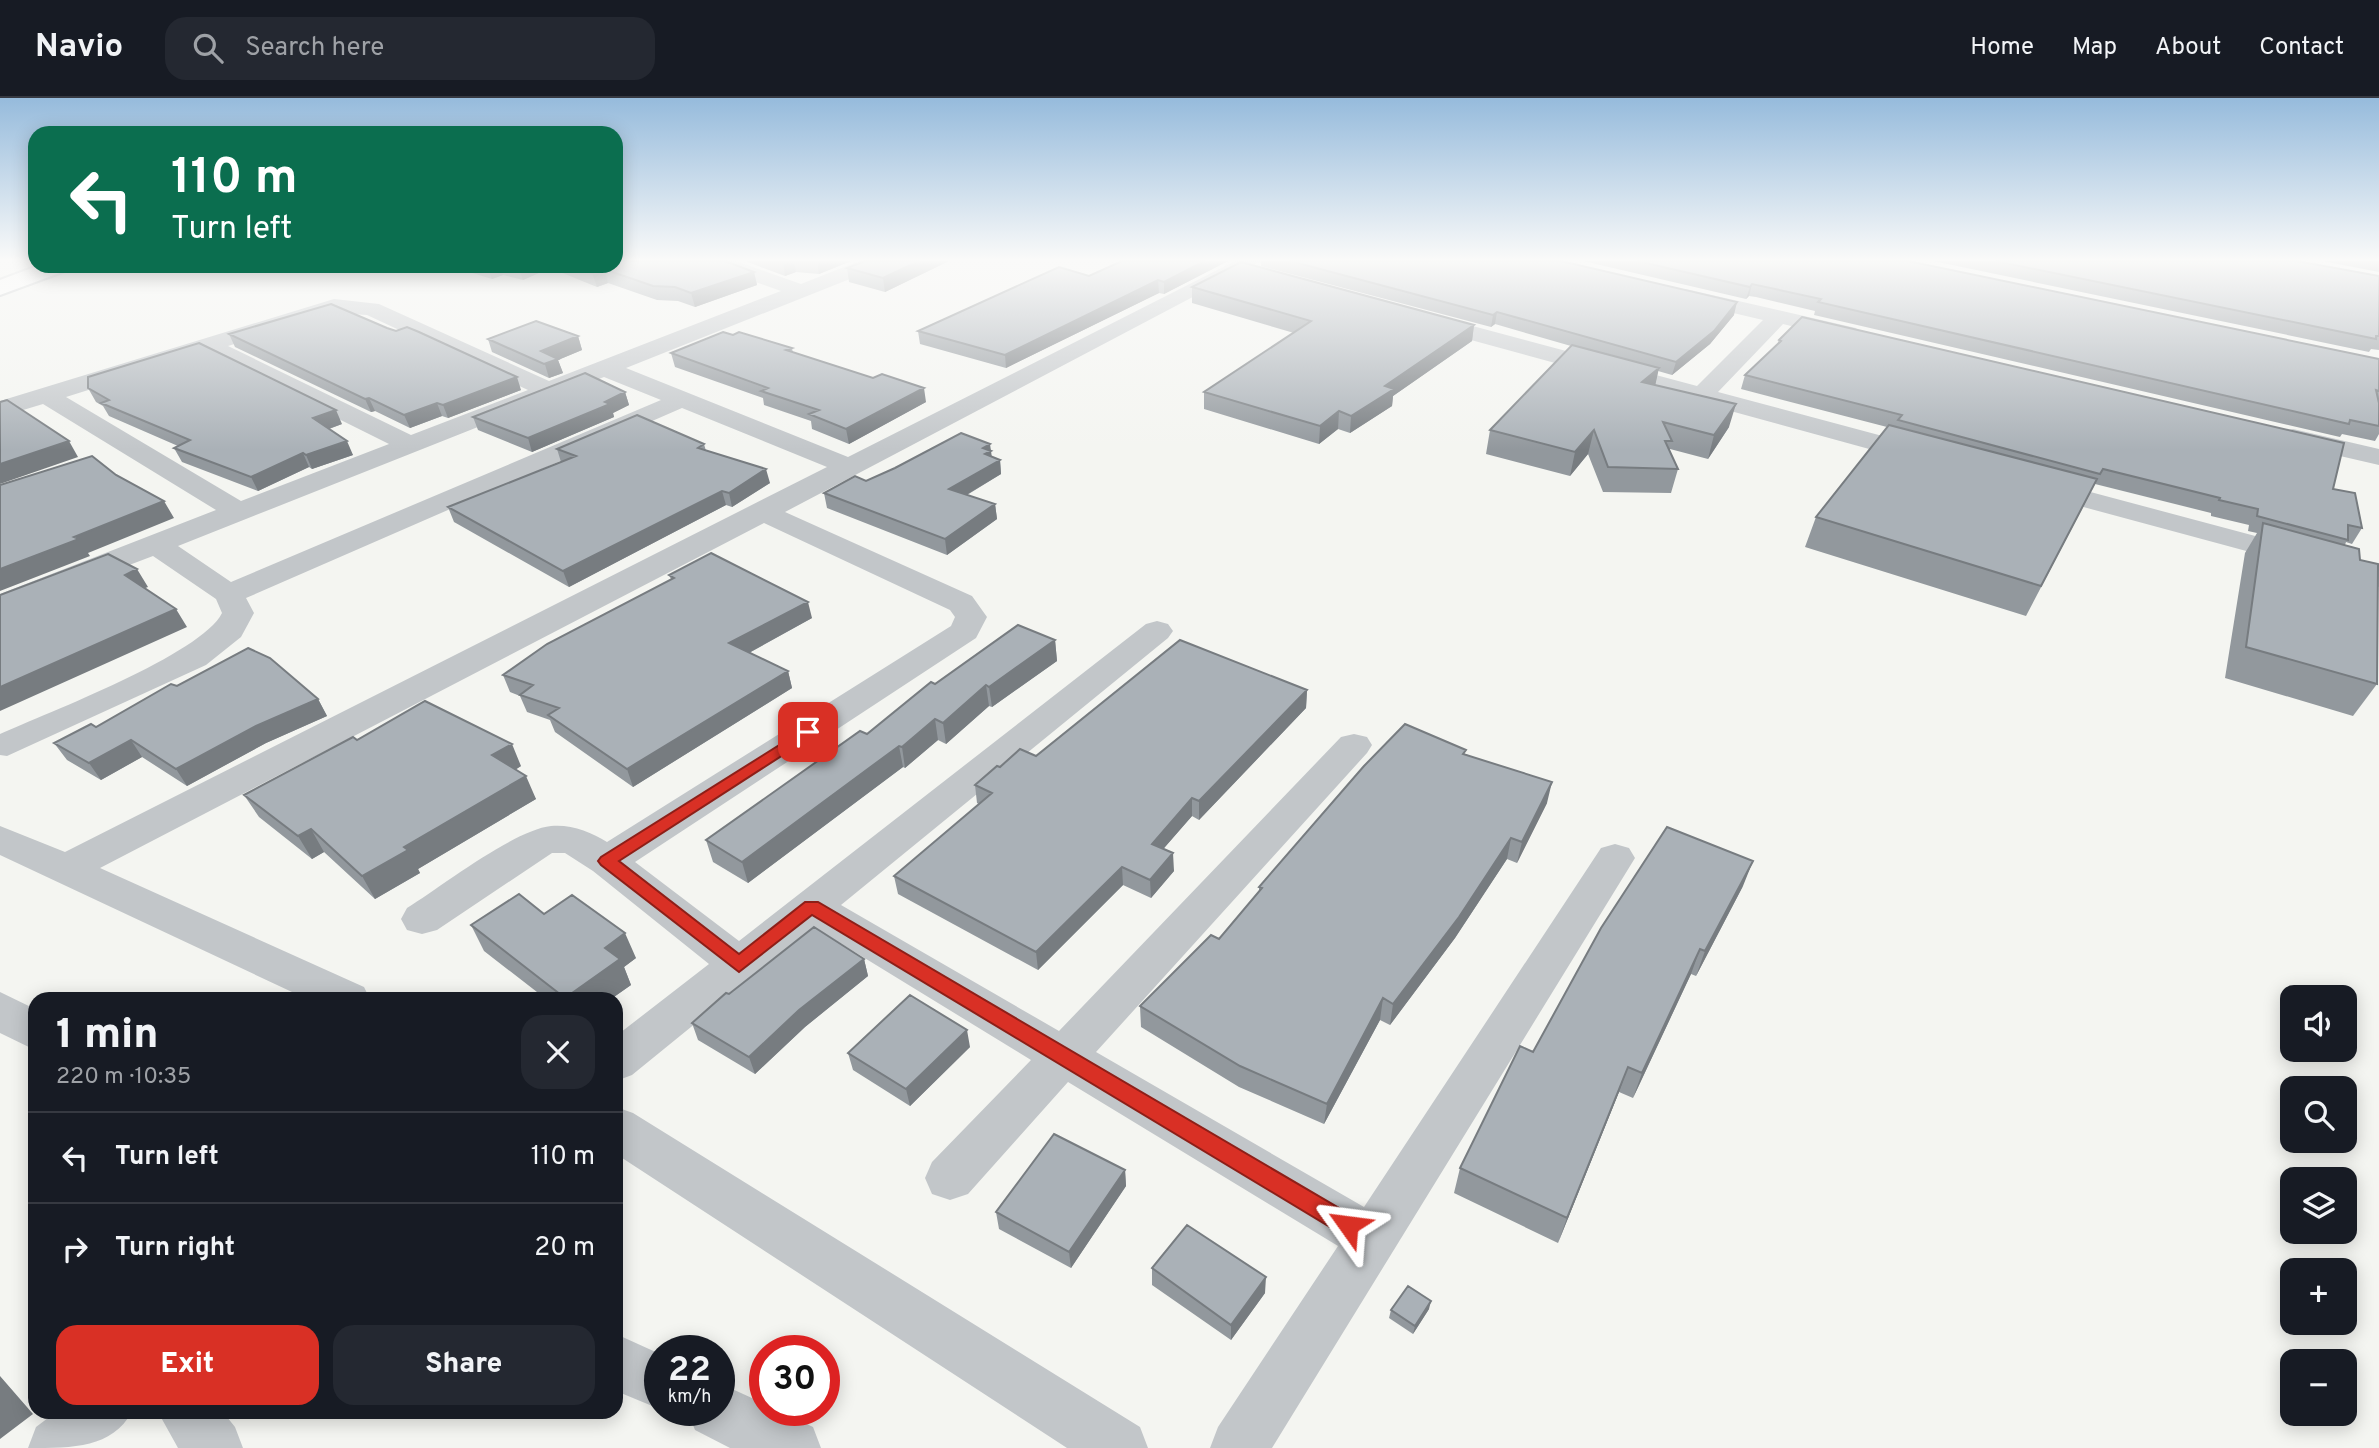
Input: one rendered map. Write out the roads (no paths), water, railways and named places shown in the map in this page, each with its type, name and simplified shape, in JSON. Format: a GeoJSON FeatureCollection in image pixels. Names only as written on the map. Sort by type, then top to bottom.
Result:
{"type":"FeatureCollection","features":[{"type":"Feature","properties":{"kind":"street"},"geometry":{"type":"LineString","coordinates":[[0,408],[270,324]]}},
{"type":"Feature","properties":{"kind":"street"},"geometry":{"type":"LineString","coordinates":[[404,324],[546,389]]}},
{"type":"Feature","properties":{"kind":"street"},"geometry":{"type":"LineString","coordinates":[[0,605],[236,510],[717,324]]}},
{"type":"Feature","properties":{"kind":"street"},"geometry":{"type":"LineString","coordinates":[[68,868],[850,467],[1139,324]]}},
{"type":"Feature","properties":{"kind":"street"},"geometry":{"type":"LineString","coordinates":[[1440,324],[1940,460]]}},
{"type":"Feature","properties":{"kind":"street"},"geometry":{"type":"LineString","coordinates":[[1701,396],[1771,324]]}},
{"type":"Feature","properties":{"kind":"street"},"geometry":{"type":"LineString","coordinates":[[1809,324],[1871,338]]}},
{"type":"Feature","properties":{"kind":"street"},"geometry":{"type":"LineString","coordinates":[[206,344],[408,443]]}},
{"type":"Feature","properties":{"kind":"street"},"geometry":{"type":"LineString","coordinates":[[604,368],[850,467]]}},
{"type":"Feature","properties":{"kind":"street"},"geometry":{"type":"LineString","coordinates":[[44,394],[132,450],[236,510]]}},
{"type":"Feature","properties":{"kind":"street"},"geometry":{"type":"LineString","coordinates":[[229,594],[683,399]]}},
{"type":"Feature","properties":{"kind":"street"},"geometry":{"type":"LineString","coordinates":[[2272,432],[2379,457]]}},
{"type":"Feature","properties":{"kind":"street"},"geometry":{"type":"LineString","coordinates":[[105,459],[132,450]]}},
{"type":"Feature","properties":{"kind":"street"},"geometry":{"type":"LineString","coordinates":[[2020,481],[2379,578]]}},
{"type":"Feature","properties":{"kind":"street"},"geometry":{"type":"LineString","coordinates":[[607,861],[965,631],[971,617],[961,603],[763,512]]}},
{"type":"Feature","properties":{"kind":"street"},"geometry":{"type":"LineString","coordinates":[[7,745],[194,657],[230,630],[238,613],[229,594],[154,543]]}},
{"type":"Feature","properties":{"kind":"street"},"geometry":{"type":"LineString","coordinates":[[623,1056],[1157,631]]}},
{"type":"Feature","properties":{"kind":"street"},"geometry":{"type":"LineString","coordinates":[[950,1178],[1354,746]]}},
{"type":"Feature","properties":{"kind":"street"},"geometry":{"type":"LineString","coordinates":[[422,919],[542,841],[564,837],[584,845],[607,861],[739,964]]}},
{"type":"Feature","properties":{"kind":"street"},"geometry":{"type":"LineString","coordinates":[[0,839],[333,992]]}},
{"type":"Feature","properties":{"kind":"street"},"geometry":{"type":"LineString","coordinates":[[1239,1448],[1615,858]]}},
{"type":"Feature","properties":{"kind":"street"},"geometry":{"type":"LineString","coordinates":[[811,906],[1372,1239]]}},
{"type":"Feature","properties":{"kind":"street"},"geometry":{"type":"LineString","coordinates":[[0,1010],[28,1028]]}},
{"type":"Feature","properties":{"kind":"street"},"geometry":{"type":"LineString","coordinates":[[623,1132],[1119,1448]]}},
{"type":"Feature","properties":{"kind":"street"},"geometry":{"type":"LineString","coordinates":[[623,1365],[644,1375]]}},
{"type":"Feature","properties":{"kind":"street"},"geometry":{"type":"LineString","coordinates":[[57,1448],[94,1419]]}},
{"type":"Feature","properties":{"kind":"street"},"geometry":{"type":"LineString","coordinates":[[192,1419],[214,1448]]}},
{"type":"Feature","properties":{"kind":"street"},"geometry":{"type":"LineString","coordinates":[[735,1420],[792,1448]]}}]}
